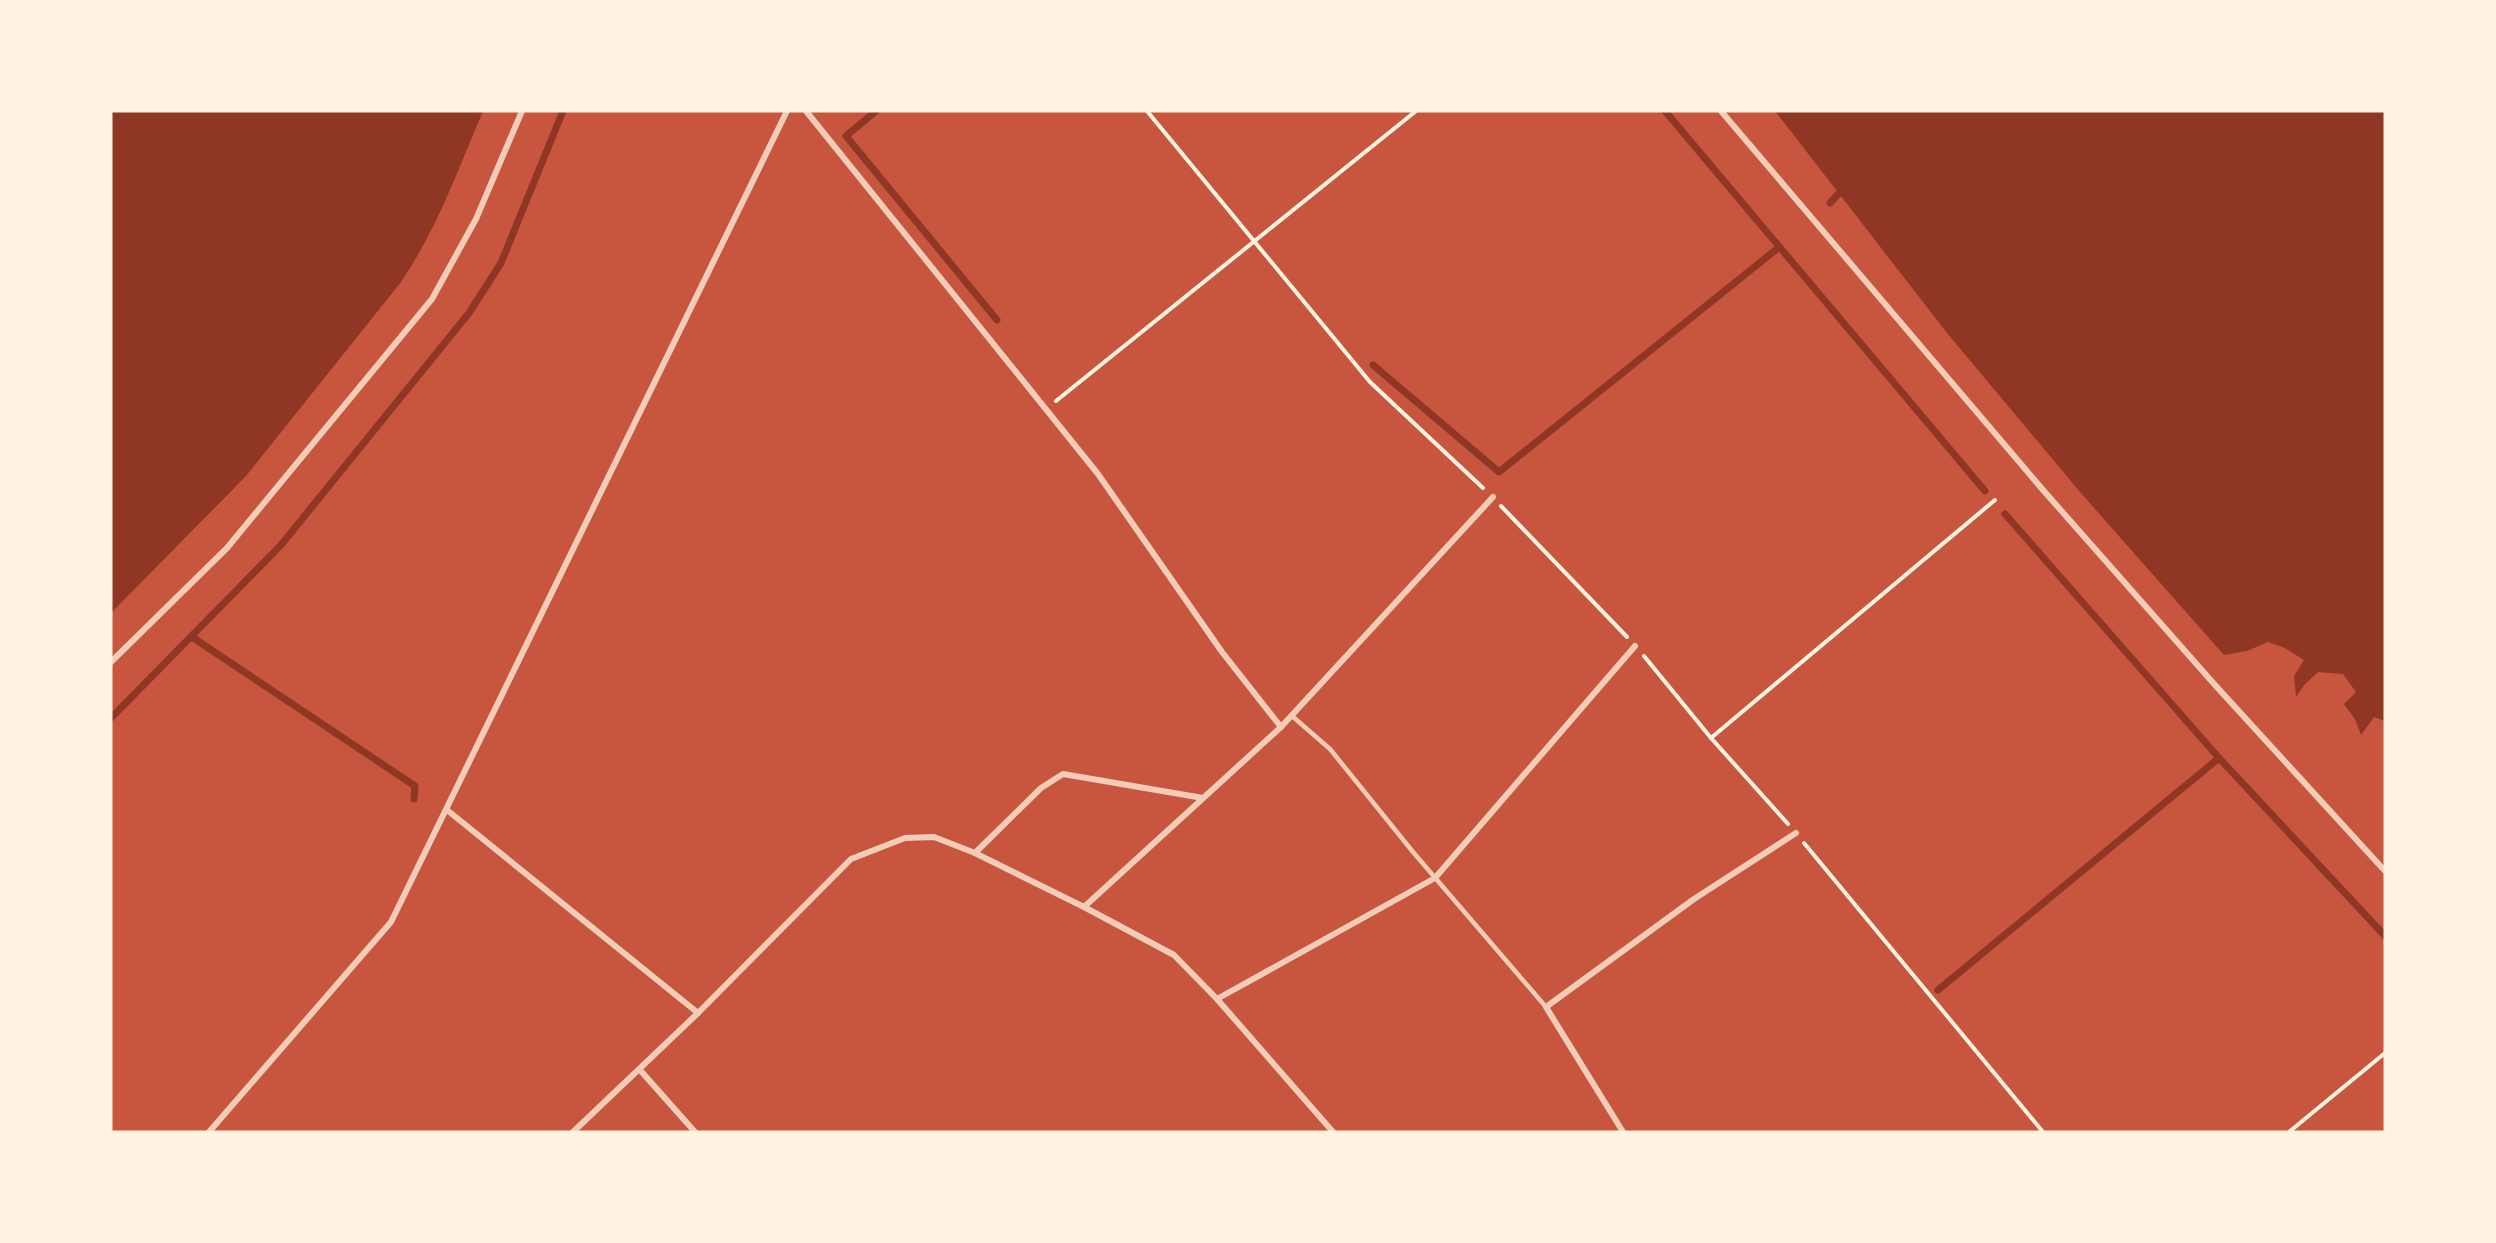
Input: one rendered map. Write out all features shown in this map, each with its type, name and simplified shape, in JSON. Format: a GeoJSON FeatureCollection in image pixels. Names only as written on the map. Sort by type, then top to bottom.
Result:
{"type":"FeatureCollection","features":[{"type":"Feature","properties":{"kind":"street"},"geometry":{"type":"LineString","coordinates":[[111,662],[227,548],[432,299],[477,219],[522,111]]}},
{"type":"Feature","properties":{"kind":"street"},"geometry":{"type":"LineString","coordinates":[[209,1132],[391,922],[787,111]]}},
{"type":"Feature","properties":{"kind":"street"},"geometry":{"type":"LineString","coordinates":[[806,111],[1098,474],[1222,652],[1281,727]]}},
{"type":"Feature","properties":{"kind":"street"},"geometry":{"type":"LineString","coordinates":[[1721,111],[2043,490],[2215,685],[2385,871]]}},
{"type":"Feature","properties":{"kind":"street"},"geometry":{"type":"LineString","coordinates":[[1084,907],[1292,716],[1493,497]]}},
{"type":"Feature","properties":{"kind":"street"},"geometry":{"type":"LineString","coordinates":[[1218,999],[1435,878],[1635,646]]}},
{"type":"Feature","properties":{"kind":"street"},"geometry":{"type":"LineString","coordinates":[[975,853],[1041,788],[1063,774],[1203,798]]}},
{"type":"Feature","properties":{"kind":"street"},"geometry":{"type":"LineString","coordinates":[[447,810],[698,1013]]}},
{"type":"Feature","properties":{"kind":"street"},"geometry":{"type":"LineString","coordinates":[[1623,1132],[1546,1006],[1694,899],[1796,833]]}},
{"type":"Feature","properties":{"kind":"street"},"geometry":{"type":"LineString","coordinates":[[573,1132],[640,1070],[851,859],[905,838],[934,837],[975,853],[1174,955],[1218,999],[1333,1132]]}},
{"type":"Feature","properties":{"kind":"street"},"geometry":{"type":"LineString","coordinates":[[640,1070],[695,1132]]}},
{"type":"Feature","properties":{"kind":"lane"},"geometry":{"type":"LineString","coordinates":[[1292,716],[1330,749],[1435,878],[1546,1006]]}},
{"type":"Feature","properties":{"kind":"path"},"geometry":{"type":"LineString","coordinates":[[1147,111],[1370,382],[1493,497],[1635,646],[1711,738],[1796,833],[2043,1132]]}},
{"type":"Feature","properties":{"kind":"path"},"geometry":{"type":"LineString","coordinates":[[1046,409],[1416,111]]}},
{"type":"Feature","properties":{"kind":"path"},"geometry":{"type":"LineString","coordinates":[[1711,738],[1995,501]]}},
{"type":"Feature","properties":{"kind":"path"},"geometry":{"type":"LineString","coordinates":[[2289,1132],[2385,1053]]}},
{"type":"Feature","properties":{"kind":"shaded area"},"geometry":{"type":"Polygon","coordinates":[[[111,111],[483,111],[436,220],[401,282],[246,476],[111,613],[111,111]]]}},
{"type":"Feature","properties":{"kind":"shaded area"},"geometry":{"type":"Polygon","coordinates":[[[1775,111],[2385,111],[2385,721],[2374,717],[2361,735],[2355,719],[2344,704],[2356,692],[2343,674],[2318,672],[2305,684],[2296,697],[2294,676],[2304,660],[2285,648],[2268,642],[2247,651],[2224,655],[2080,492],[1947,333],[1775,111]]]}},
{"type":"Feature","properties":{"kind":"waterway"},"geometry":{"type":"LineString","coordinates":[[111,718],[281,545],[469,313],[501,263],[563,111]]}},
{"type":"Feature","properties":{"kind":"waterway"},"geometry":{"type":"LineString","coordinates":[[876,111],[846,136],[997,320]]}},
{"type":"Feature","properties":{"kind":"waterway"},"geometry":{"type":"LineString","coordinates":[[1665,111],[1985,491]]}},
{"type":"Feature","properties":{"kind":"waterway"},"geometry":{"type":"LineString","coordinates":[[1830,203],[1845,187]]}},
{"type":"Feature","properties":{"kind":"waterway"},"geometry":{"type":"LineString","coordinates":[[1373,365],[1499,472],[1778,248]]}},
{"type":"Feature","properties":{"kind":"waterway"},"geometry":{"type":"LineString","coordinates":[[2005,514],[2219,758],[2385,936]]}},
{"type":"Feature","properties":{"kind":"waterway"},"geometry":{"type":"LineString","coordinates":[[192,637],[415,786],[414,799]]}},
{"type":"Feature","properties":{"kind":"waterway"},"geometry":{"type":"LineString","coordinates":[[1938,990],[2219,758]]}}]}
